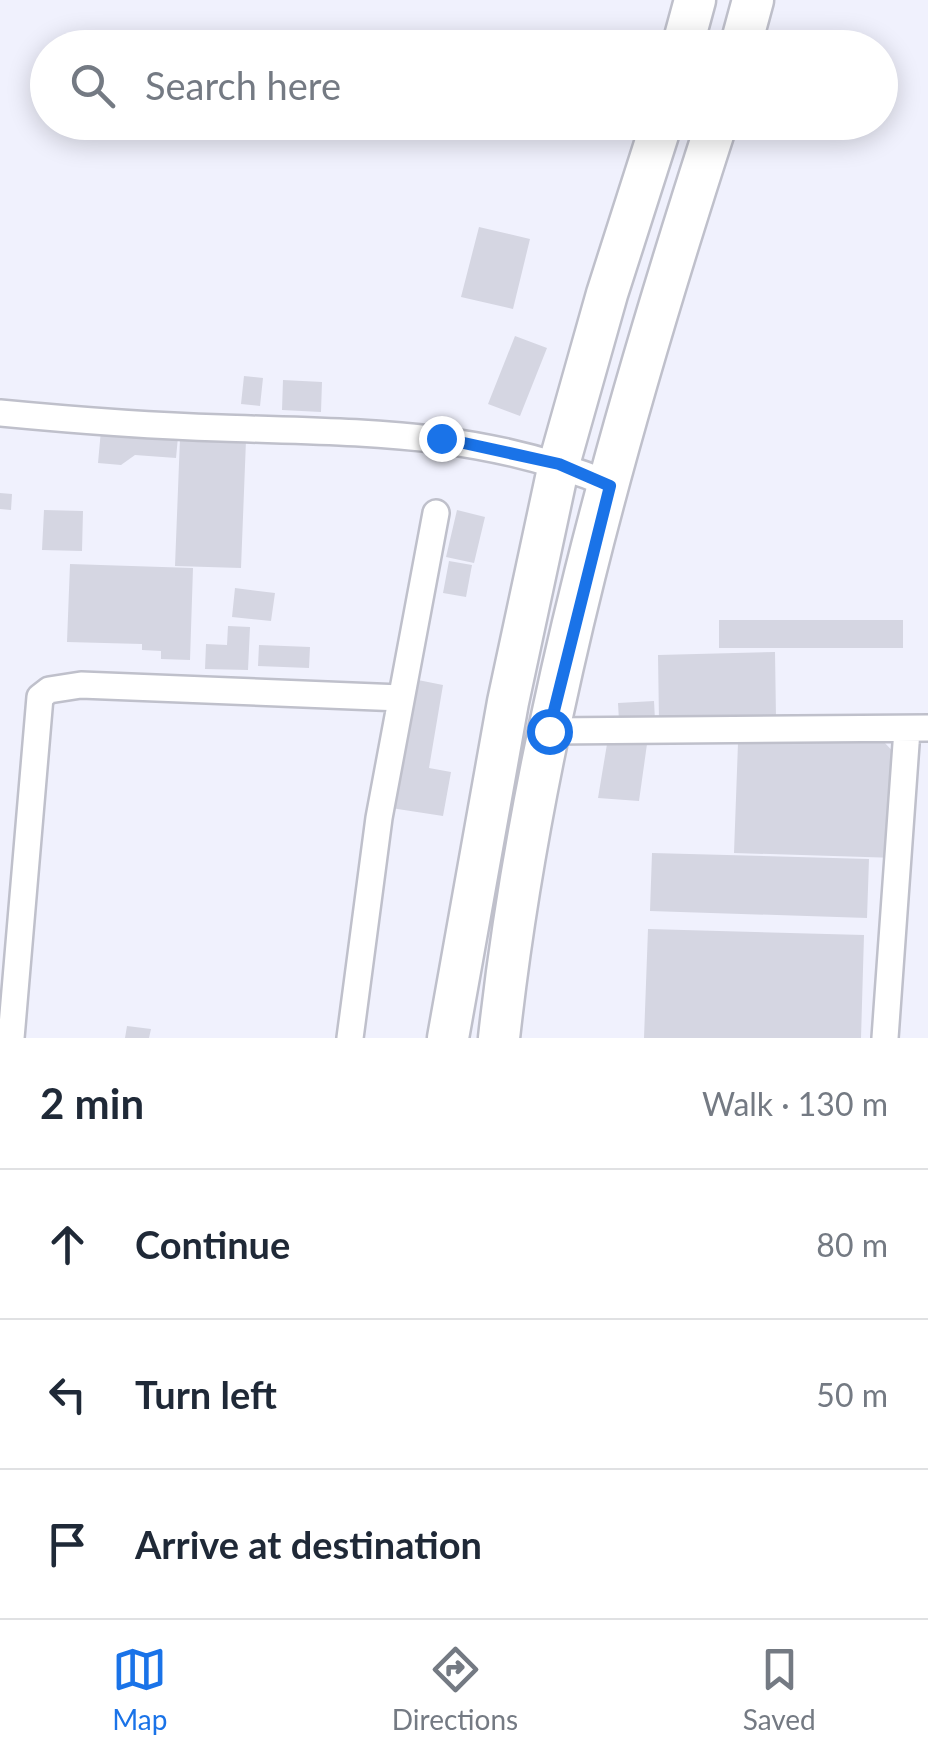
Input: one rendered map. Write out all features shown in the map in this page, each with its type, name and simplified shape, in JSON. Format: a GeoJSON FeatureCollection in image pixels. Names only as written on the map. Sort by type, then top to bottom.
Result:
{"type":"FeatureCollection","features":[{"type":"Feature","properties":{"kind":"main road"},"geometry":{"type":"LineString","coordinates":[[687,30],[696,0]]}},
{"type":"Feature","properties":{"kind":"main road"},"geometry":{"type":"LineString","coordinates":[[745,30],[753,0]]}},
{"type":"Feature","properties":{"kind":"main road"},"geometry":{"type":"LineString","coordinates":[[448,1038],[508,702],[559,464],[656,140]]}},
{"type":"Feature","properties":{"kind":"main road"},"geometry":{"type":"LineString","coordinates":[[502,1037],[521,883],[549,731],[640,368],[711,140]]}},
{"type":"Feature","properties":{"kind":"street"},"geometry":{"type":"LineString","coordinates":[[0,413],[441,438],[559,464],[610,486]]}},
{"type":"Feature","properties":{"kind":"street"},"geometry":{"type":"LineString","coordinates":[[350,1038],[379,818],[436,513]]}},
{"type":"Feature","properties":{"kind":"street"},"geometry":{"type":"LineString","coordinates":[[11,1038],[40,697],[60,687],[81,685],[401,698]]}},
{"type":"Feature","properties":{"kind":"street"},"geometry":{"type":"LineString","coordinates":[[549,731],[918,729],[885,1038]]}},
{"type":"Feature","properties":{"kind":"building"},"geometry":{"type":"Polygon","coordinates":[[[479,227],[530,239],[513,309],[461,297],[479,227]]]}},
{"type":"Feature","properties":{"kind":"building"},"geometry":{"type":"Polygon","coordinates":[[[515,336],[547,348],[520,416],[488,404],[515,336]]]}},
{"type":"Feature","properties":{"kind":"building"},"geometry":{"type":"Polygon","coordinates":[[[244,376],[263,378],[260,406],[241,404],[244,376]]]}},
{"type":"Feature","properties":{"kind":"building"},"geometry":{"type":"Polygon","coordinates":[[[283,380],[322,382],[321,412],[282,410],[283,380]]]}},
{"type":"Feature","properties":{"kind":"building"},"geometry":{"type":"Polygon","coordinates":[[[101,430],[178,437],[176,458],[135,455],[121,465],[98,463],[101,430]]]}},
{"type":"Feature","properties":{"kind":"building"},"geometry":{"type":"Polygon","coordinates":[[[180,438],[246,440],[241,568],[175,566],[180,438]]]}},
{"type":"Feature","properties":{"kind":"building"},"geometry":{"type":"Polygon","coordinates":[[[0,493],[12,494],[11,510],[0,509],[0,493]]]}},
{"type":"Feature","properties":{"kind":"building"},"geometry":{"type":"Polygon","coordinates":[[[44,510],[83,511],[82,551],[42,550],[44,510]]]}},
{"type":"Feature","properties":{"kind":"building"},"geometry":{"type":"Polygon","coordinates":[[[457,510],[485,517],[474,563],[446,557],[457,510]]]}},
{"type":"Feature","properties":{"kind":"building"},"geometry":{"type":"Polygon","coordinates":[[[449,561],[472,565],[466,597],[443,593],[449,561]]]}},
{"type":"Feature","properties":{"kind":"building"},"geometry":{"type":"Polygon","coordinates":[[[70,564],[193,568],[190,660],[161,659],[161,651],[142,650],[142,644],[67,642],[70,564]]]}},
{"type":"Feature","properties":{"kind":"building"},"geometry":{"type":"Polygon","coordinates":[[[235,588],[275,593],[271,621],[232,617],[235,588]]]}},
{"type":"Feature","properties":{"kind":"building"},"geometry":{"type":"Polygon","coordinates":[[[719,620],[903,620],[903,648],[719,648],[719,620]]]}},
{"type":"Feature","properties":{"kind":"building"},"geometry":{"type":"Polygon","coordinates":[[[228,626],[250,627],[248,670],[205,669],[206,644],[227,645],[228,626]]]}},
{"type":"Feature","properties":{"kind":"building"},"geometry":{"type":"Polygon","coordinates":[[[259,645],[310,647],[309,668],[258,666],[259,645]]]}},
{"type":"Feature","properties":{"kind":"building"},"geometry":{"type":"Polygon","coordinates":[[[775,652],[776,718],[659,721],[658,655],[775,652]]]}},
{"type":"Feature","properties":{"kind":"building"},"geometry":{"type":"Polygon","coordinates":[[[413,679],[443,685],[429,768],[451,772],[443,816],[391,808],[413,679]]]}},
{"type":"Feature","properties":{"kind":"building"},"geometry":{"type":"Polygon","coordinates":[[[654,701],[655,720],[619,721],[618,703],[654,701]]]}},
{"type":"Feature","properties":{"kind":"building"},"geometry":{"type":"Polygon","coordinates":[[[883,741],[902,761],[897,858],[734,853],[738,743],[883,741]]]}},
{"type":"Feature","properties":{"kind":"building"},"geometry":{"type":"Polygon","coordinates":[[[607,744],[647,744],[639,801],[598,798],[607,744]]]}},
{"type":"Feature","properties":{"kind":"building"},"geometry":{"type":"Polygon","coordinates":[[[652,853],[869,859],[867,918],[650,911],[652,853]]]}},
{"type":"Feature","properties":{"kind":"building"},"geometry":{"type":"Polygon","coordinates":[[[648,929],[864,935],[861,1038],[644,1038],[648,929]]]}},
{"type":"Feature","properties":{"kind":"building"},"geometry":{"type":"Polygon","coordinates":[[[127,1026],[151,1029],[149,1038],[125,1038],[127,1026]]]}},
{"type":"Feature","properties":{"kind":"route"},"geometry":{"type":"LineString","coordinates":[[441,438],[559,464],[610,486],[549,731]]}}]}
